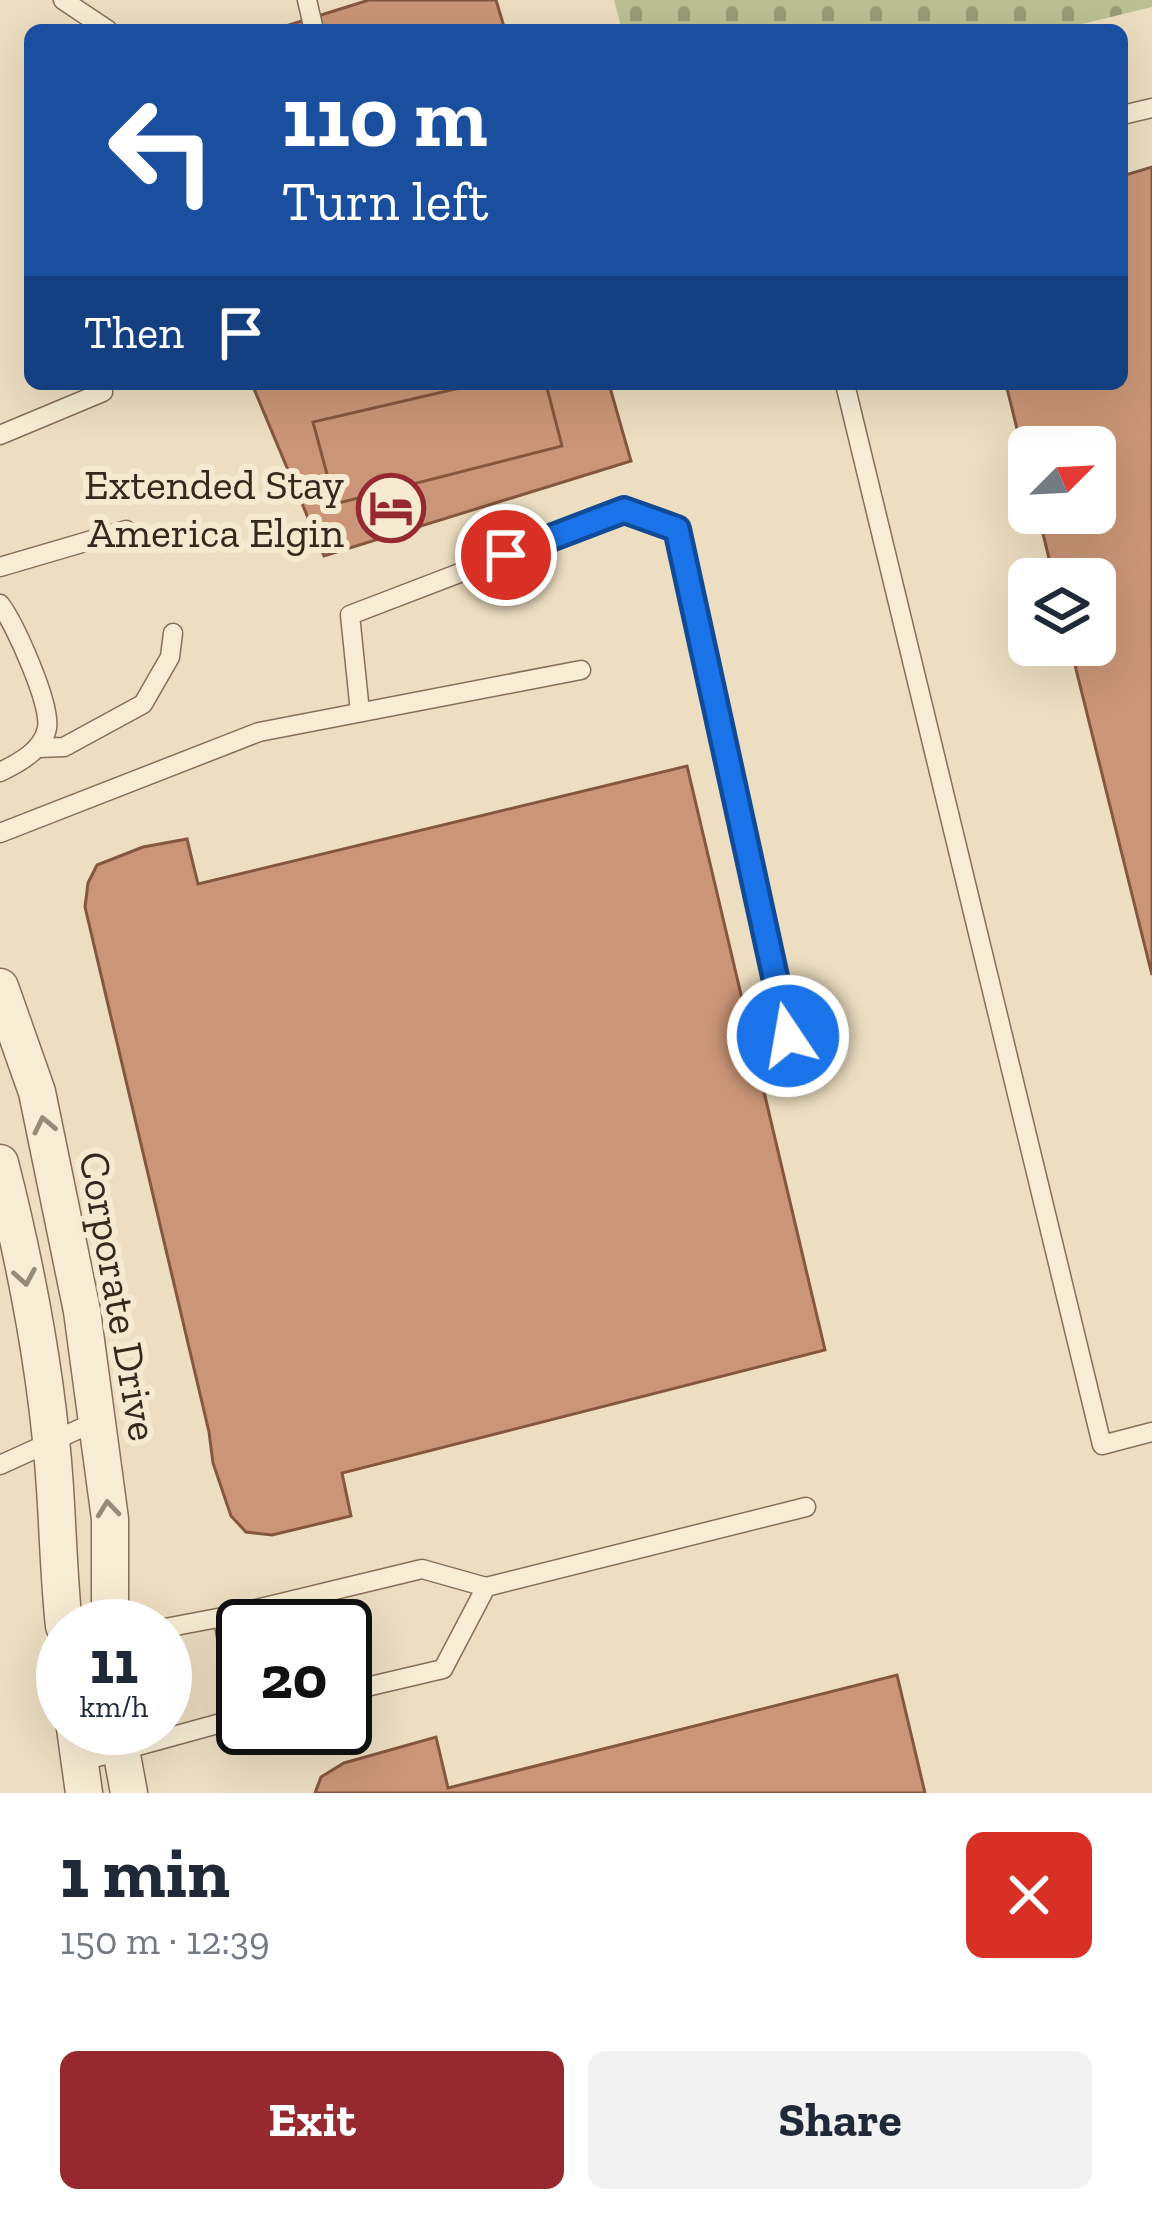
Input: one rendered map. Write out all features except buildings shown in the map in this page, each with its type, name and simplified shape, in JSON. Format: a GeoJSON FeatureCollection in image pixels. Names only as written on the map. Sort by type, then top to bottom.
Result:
{"type":"FeatureCollection","features":[{"type":"Feature","properties":{"kind":"street","name":"Corporate Drive"},"geometry":{"type":"LineString","coordinates":[[0,987],[37,1092],[82,1311],[110,1519],[110,1599]]}},
{"type":"Feature","properties":{"kind":"street"},"geometry":{"type":"LineString","coordinates":[[0,1163],[39,1353],[62,1599]]}},
{"type":"Feature","properties":{"kind":"street"},"geometry":{"type":"LineString","coordinates":[[122,1755],[129,1793]]}},
{"type":"Feature","properties":{"kind":"lane"},"geometry":{"type":"LineString","coordinates":[[63,0],[99,24]]}},
{"type":"Feature","properties":{"kind":"lane"},"geometry":{"type":"LineString","coordinates":[[846,390],[1102,1445],[1152,1432]]}},
{"type":"Feature","properties":{"kind":"lane"},"geometry":{"type":"LineString","coordinates":[[0,435],[103,392]]}},
{"type":"Feature","properties":{"kind":"lane"},"geometry":{"type":"LineString","coordinates":[[360,712],[350,615],[624,510],[677,529],[788,1036]]}},
{"type":"Feature","properties":{"kind":"lane"},"geometry":{"type":"LineString","coordinates":[[0,567],[126,530]]}},
{"type":"Feature","properties":{"kind":"lane"},"geometry":{"type":"LineString","coordinates":[[0,604],[41,692],[47,726],[38,748]]}},
{"type":"Feature","properties":{"kind":"lane"},"geometry":{"type":"LineString","coordinates":[[0,772],[38,748],[64,747],[143,704],[170,657],[173,633]]}},
{"type":"Feature","properties":{"kind":"lane"},"geometry":{"type":"LineString","coordinates":[[0,833],[259,732],[581,670]]}},
{"type":"Feature","properties":{"kind":"lane"},"geometry":{"type":"LineString","coordinates":[[0,1466],[97,1421]]}},
{"type":"Feature","properties":{"kind":"lane"},"geometry":{"type":"LineString","coordinates":[[298,1599],[422,1569],[486,1587],[806,1507]]}},
{"type":"Feature","properties":{"kind":"lane"},"geometry":{"type":"LineString","coordinates":[[372,1686],[443,1669],[486,1587]]}},
{"type":"Feature","properties":{"kind":"green space"},"geometry":{"type":"Polygon","coordinates":[[[614,0],[1152,0],[1152,7],[1082,24],[620,24],[614,0]]]}},
{"type":"Feature","properties":{"kind":"place","name":"Extended Stay America Elgin"},"geometry":{"type":"Point","coordinates":[391,508]}},
{"type":"Feature","properties":{"kind":"route"},"geometry":{"type":"LineString","coordinates":[[506,555],[624,510],[677,529],[788,1036]]}}]}
